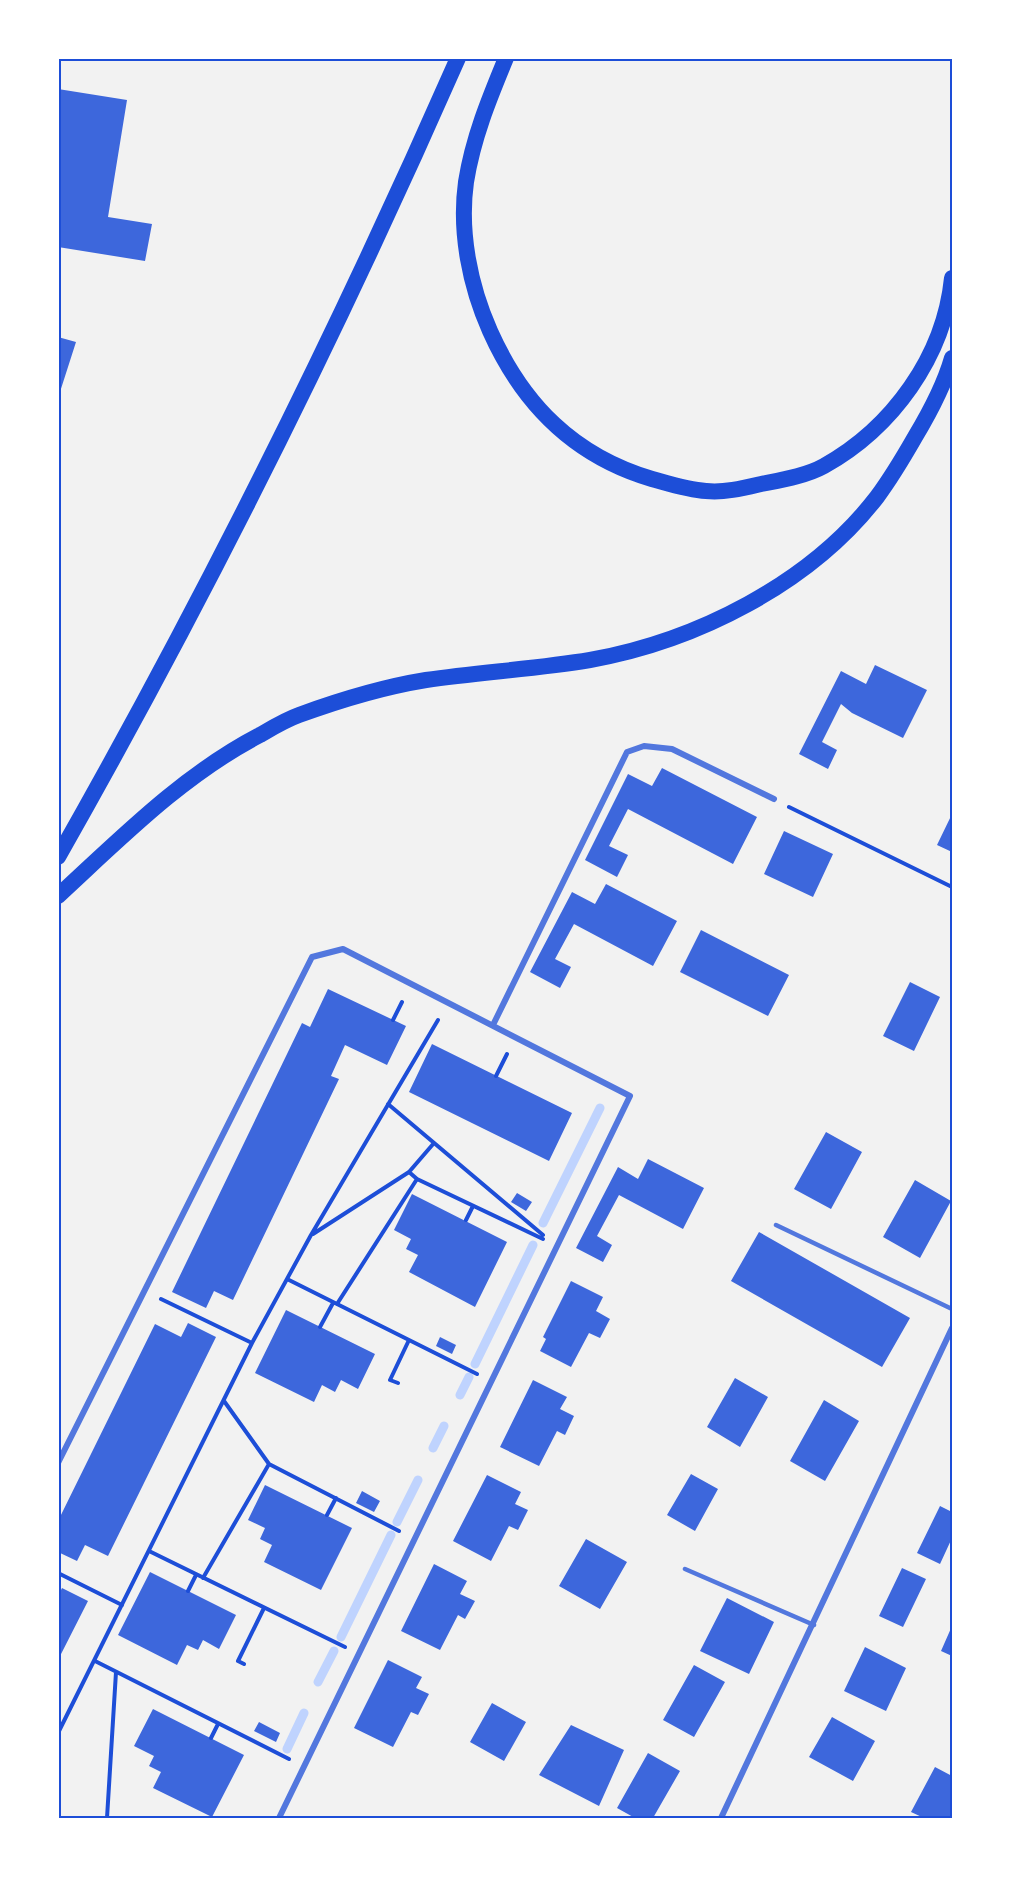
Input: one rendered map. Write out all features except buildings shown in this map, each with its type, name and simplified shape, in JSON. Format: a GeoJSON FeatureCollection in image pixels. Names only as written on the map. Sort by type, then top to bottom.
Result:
{"type":"FeatureCollection","features":[{"type":"Feature","properties":{"kind":"highway"},"geometry":{"type":"LineString","coordinates":[[58,857],[237,526],[375,242],[458,58]]}},
{"type":"Feature","properties":{"kind":"highway"},"geometry":{"type":"LineString","coordinates":[[506,58],[489,98],[473,146],[466,184],[467,254],[474,287],[497,345],[513,375],[534,404],[563,433],[598,457],[634,474],[708,492],[784,480],[822,467],[854,447],[885,420],[908,392],[944,324],[952,278]]}},
{"type":"Feature","properties":{"kind":"highway"},"geometry":{"type":"LineString","coordinates":[[58,896],[192,776],[249,741],[296,716],[375,691],[426,680],[592,659],[692,630],[731,614],[771,591],[849,529],[876,498],[902,461],[930,412],[948,373],[952,358]]}},
{"type":"Feature","properties":{"kind":"street"},"geometry":{"type":"LineString","coordinates":[[492,1025],[627,752],[644,746],[672,749],[774,799]]}},
{"type":"Feature","properties":{"kind":"street"},"geometry":{"type":"LineString","coordinates":[[58,1463],[312,957],[343,949],[630,1096],[279,1818]]}},
{"type":"Feature","properties":{"kind":"street"},"geometry":{"type":"LineString","coordinates":[[721,1818],[814,1625],[952,1328]]}},
{"type":"Feature","properties":{"kind":"lane"},"geometry":{"type":"LineString","coordinates":[[776,1225],[952,1309]]}},
{"type":"Feature","properties":{"kind":"lane"},"geometry":{"type":"LineString","coordinates":[[685,1569],[814,1625]]}},
{"type":"Feature","properties":{"kind":"path"},"geometry":{"type":"LineString","coordinates":[[774,799],[952,887]]}},
{"type":"Feature","properties":{"kind":"path"},"geometry":{"type":"LineString","coordinates":[[393,1020],[402,1002]]}},
{"type":"Feature","properties":{"kind":"path"},"geometry":{"type":"LineString","coordinates":[[58,1733],[252,1343],[311,1235],[438,1020]]}},
{"type":"Feature","properties":{"kind":"path"},"geometry":{"type":"LineString","coordinates":[[496,1076],[507,1054]]}},
{"type":"Feature","properties":{"kind":"path"},"geometry":{"type":"LineString","coordinates":[[388,1104],[557,1246]]}},
{"type":"Feature","properties":{"kind":"path"},"geometry":{"type":"LineString","coordinates":[[311,1235],[409,1172],[435,1143]]}},
{"type":"Feature","properties":{"kind":"path"},"geometry":{"type":"LineString","coordinates":[[409,1172],[417,1179],[557,1246]]}},
{"type":"Feature","properties":{"kind":"path"},"geometry":{"type":"LineString","coordinates":[[320,1327],[417,1179]]}},
{"type":"Feature","properties":{"kind":"path"},"geometry":{"type":"LineString","coordinates":[[466,1220],[473,1206]]}},
{"type":"Feature","properties":{"kind":"path"},"geometry":{"type":"LineString","coordinates":[[287,1279],[492,1380]]}},
{"type":"Feature","properties":{"kind":"path"},"geometry":{"type":"LineString","coordinates":[[158,1298],[252,1343]]}},
{"type":"Feature","properties":{"kind":"path"},"geometry":{"type":"LineString","coordinates":[[398,1383],[390,1380],[409,1340]]}},
{"type":"Feature","properties":{"kind":"path"},"geometry":{"type":"LineString","coordinates":[[224,1401],[268,1464],[415,1539]]}},
{"type":"Feature","properties":{"kind":"path"},"geometry":{"type":"LineString","coordinates":[[203,1578],[268,1464]]}},
{"type":"Feature","properties":{"kind":"path"},"geometry":{"type":"LineString","coordinates":[[327,1515],[336,1498]]}},
{"type":"Feature","properties":{"kind":"path"},"geometry":{"type":"LineString","coordinates":[[149,1551],[359,1654]]}},
{"type":"Feature","properties":{"kind":"path"},"geometry":{"type":"LineString","coordinates":[[58,1573],[122,1605]]}},
{"type":"Feature","properties":{"kind":"path"},"geometry":{"type":"LineString","coordinates":[[188,1591],[196,1575]]}},
{"type":"Feature","properties":{"kind":"path"},"geometry":{"type":"LineString","coordinates":[[244,1664],[238,1661],[264,1608]]}},
{"type":"Feature","properties":{"kind":"path"},"geometry":{"type":"LineString","coordinates":[[95,1661],[304,1766]]}},
{"type":"Feature","properties":{"kind":"path"},"geometry":{"type":"LineString","coordinates":[[107,1818],[116,1672]]}},
{"type":"Feature","properties":{"kind":"path"},"geometry":{"type":"LineString","coordinates":[[212,1738],[218,1724]]}},
{"type":"Feature","properties":{"kind":"waterway"},"geometry":{"type":"LineString","coordinates":[[543,1223],[600,1108]]}},
{"type":"Feature","properties":{"kind":"waterway"},"geometry":{"type":"LineString","coordinates":[[475,1364],[533,1245]]}},
{"type":"Feature","properties":{"kind":"waterway"},"geometry":{"type":"LineString","coordinates":[[460,1395],[469,1377]]}},
{"type":"Feature","properties":{"kind":"waterway"},"geometry":{"type":"LineString","coordinates":[[433,1448],[444,1426]]}},
{"type":"Feature","properties":{"kind":"waterway"},"geometry":{"type":"LineString","coordinates":[[397,1522],[418,1480]]}},
{"type":"Feature","properties":{"kind":"waterway"},"geometry":{"type":"LineString","coordinates":[[341,1637],[391,1535]]}},
{"type":"Feature","properties":{"kind":"waterway"},"geometry":{"type":"LineString","coordinates":[[318,1682],[334,1651]]}},
{"type":"Feature","properties":{"kind":"waterway"},"geometry":{"type":"LineString","coordinates":[[287,1749],[304,1713]]}}]}
